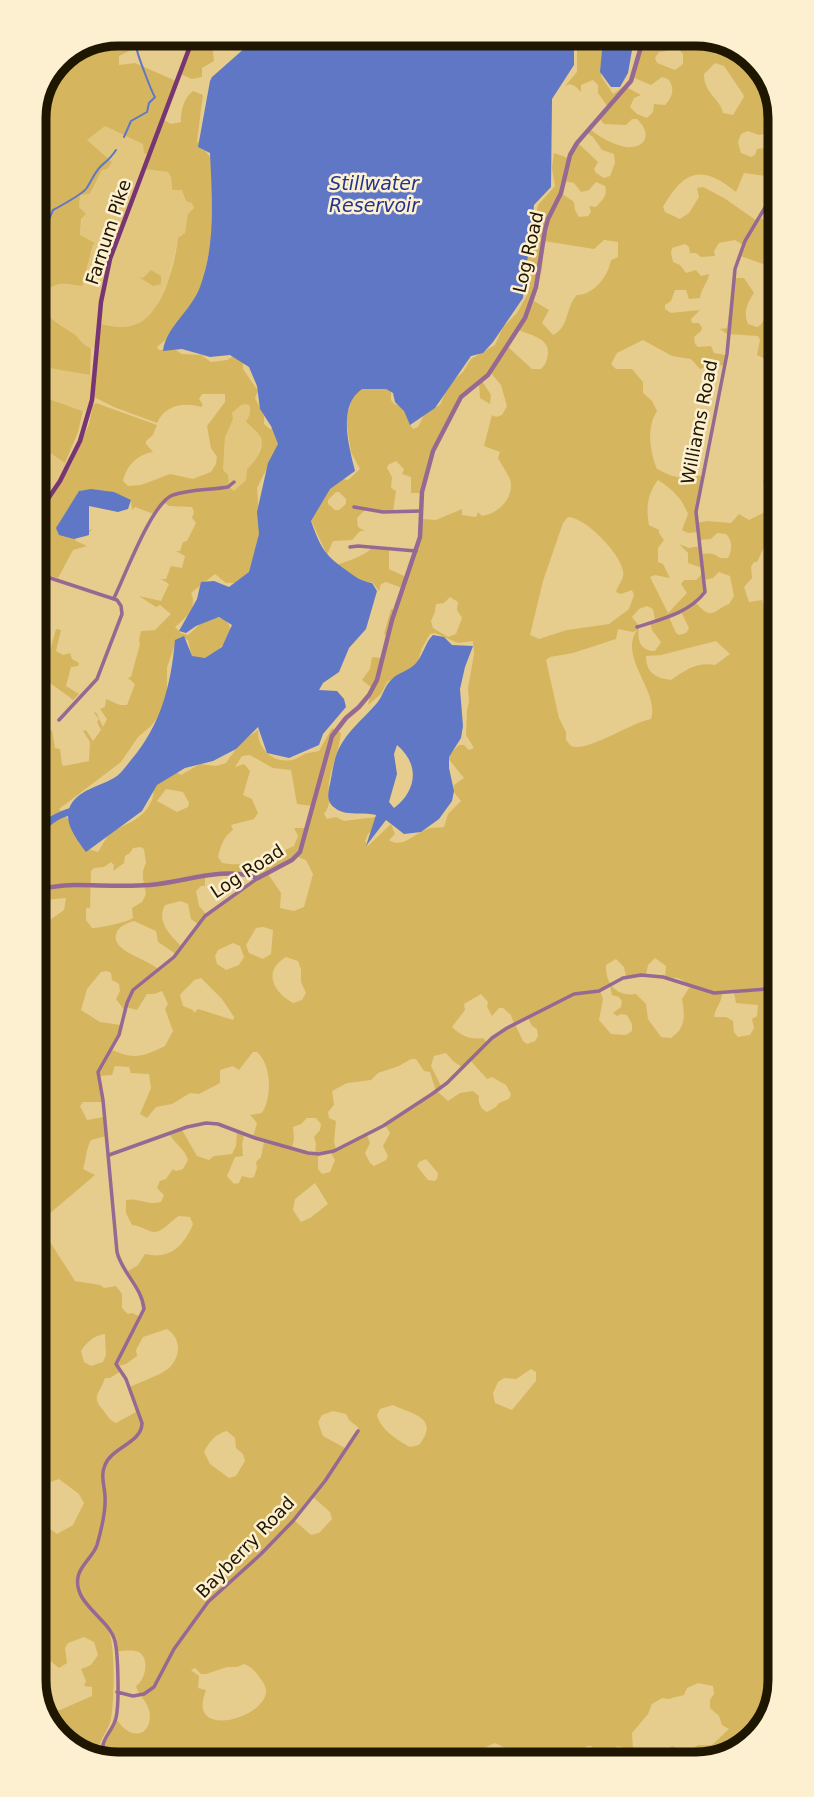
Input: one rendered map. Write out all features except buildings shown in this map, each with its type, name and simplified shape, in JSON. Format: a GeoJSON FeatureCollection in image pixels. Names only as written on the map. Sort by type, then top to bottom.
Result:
{"type":"FeatureCollection","features":[{"type":"Feature","properties":{"kind":"main road","name":"Farnum Pike"},"geometry":{"type":"LineString","coordinates":[[46,500],[60,481],[80,441],[92,400],[101,302],[110,259],[190,46]]}},
{"type":"Feature","properties":{"kind":"street","name":"Log Road"},"geometry":{"type":"LineString","coordinates":[[104,1750],[103,1745],[116,1718],[115,1640],[82,1597],[77,1578],[97,1547],[105,1506],[102,1477],[104,1466],[110,1457],[142,1429],[126,1379],[116,1364],[144,1309],[143,1301],[120,1264],[117,1252],[98,1072],[119,1035],[133,990],[174,957],[205,916],[300,852],[332,736],[364,701],[377,680],[392,620],[420,537],[425,474],[443,428],[461,397],[488,375],[519,327],[533,300],[545,230],[561,193],[570,155],[577,143],[631,80],[641,46]]}},
{"type":"Feature","properties":{"kind":"street","name":"Williams Road"},"geometry":{"type":"LineString","coordinates":[[637,627],[687,608],[705,592],[696,511],[727,354],[728,319],[735,269],[745,241],[768,202]]}},
{"type":"Feature","properties":{"kind":"street"},"geometry":{"type":"LineString","coordinates":[[114,598],[146,528],[163,501],[172,495],[228,486],[234,482]]}},
{"type":"Feature","properties":{"kind":"street"},"geometry":{"type":"LineString","coordinates":[[354,507],[383,512],[421,511]]}},
{"type":"Feature","properties":{"kind":"street"},"geometry":{"type":"LineString","coordinates":[[350,547],[416,551]]}},
{"type":"Feature","properties":{"kind":"street"},"geometry":{"type":"LineString","coordinates":[[46,576],[114,598],[121,606],[122,614],[97,679],[59,720]]}},
{"type":"Feature","properties":{"kind":"street"},"geometry":{"type":"LineString","coordinates":[[46,888],[155,884],[224,874],[245,874],[258,878]]}},
{"type":"Feature","properties":{"kind":"street"},"geometry":{"type":"LineString","coordinates":[[108,1155],[206,1123],[218,1124],[255,1138],[309,1153],[334,1151],[383,1126],[432,1094],[447,1083],[492,1038],[507,1028],[574,994],[599,990],[623,978],[641,975],[663,977],[714,993],[768,989]]}},
{"type":"Feature","properties":{"kind":"street","name":"Bayberry Road"},"geometry":{"type":"LineString","coordinates":[[117,1692],[133,1696],[144,1694],[154,1686],[174,1649],[208,1602],[293,1521],[325,1481],[358,1431]]}},
{"type":"Feature","properties":{"kind":"shaded area"},"geometry":{"type":"Polygon","coordinates":[[[133,46],[133,49],[119,56],[119,65],[135,63],[176,81],[148,155],[144,153],[143,144],[105,126],[87,140],[112,162],[107,169],[102,170],[90,194],[80,195],[79,207],[86,214],[81,219],[80,235],[95,243],[86,271],[88,274],[82,286],[54,285],[46,294],[46,113],[51,90],[67,67],[90,51],[104,47],[133,46]]]}},
{"type":"Feature","properties":{"kind":"shaded area"},"geometry":{"type":"Polygon","coordinates":[[[190,46],[212,46],[214,61],[202,68],[202,77],[192,79],[180,74],[190,46]]]}},
{"type":"Feature","properties":{"kind":"shaded area"},"geometry":{"type":"Polygon","coordinates":[[[577,46],[600,46],[601,76],[613,94],[624,86],[641,95],[634,98],[630,107],[647,118],[653,112],[654,104],[665,105],[668,102],[672,89],[668,79],[662,77],[651,85],[632,77],[640,46],[668,46],[666,51],[659,52],[655,58],[657,63],[675,70],[683,64],[683,54],[676,46],[701,46],[719,49],[740,60],[761,86],[768,108],[768,133],[759,135],[748,131],[741,134],[738,142],[741,153],[751,157],[757,149],[768,148],[768,176],[744,173],[736,192],[713,177],[695,175],[678,185],[663,207],[665,212],[680,219],[689,213],[699,197],[697,188],[703,187],[757,221],[761,218],[768,222],[768,266],[740,256],[743,245],[735,240],[719,243],[714,251],[715,256],[701,257],[690,253],[685,244],[672,248],[673,262],[680,265],[686,273],[696,270],[701,276],[709,274],[700,298],[689,299],[686,290],[675,290],[665,309],[671,313],[700,310],[691,319],[692,323],[699,323],[702,328],[694,337],[695,344],[698,347],[711,346],[714,353],[726,355],[724,366],[714,364],[700,369],[691,359],[672,356],[643,340],[617,353],[611,364],[616,369],[632,369],[643,382],[643,393],[652,401],[657,411],[651,425],[650,440],[657,469],[678,477],[702,476],[697,523],[731,523],[739,514],[749,520],[765,512],[768,503],[768,539],[757,562],[751,567],[752,578],[744,587],[749,602],[762,600],[768,615],[766,1698],[751,1727],[740,1737],[719,1748],[696,1752],[686,1752],[698,1745],[712,1745],[729,1729],[722,1725],[719,1716],[710,1708],[713,1686],[698,1683],[687,1688],[684,1695],[662,1698],[652,1704],[648,1714],[632,1733],[633,1750],[617,1746],[615,1752],[591,1752],[592,1746],[588,1746],[577,1752],[512,1752],[495,1743],[476,1752],[113,1751],[102,1749],[116,1718],[125,1729],[136,1734],[146,1730],[150,1716],[136,1686],[144,1673],[144,1657],[136,1651],[118,1651],[117,1639],[110,1628],[108,1630],[114,1673],[112,1711],[110,1723],[98,1749],[95,1748],[74,1737],[63,1727],[48,1698],[57,1710],[60,1710],[92,1696],[92,1687],[84,1686],[86,1681],[81,1669],[91,1665],[98,1655],[94,1642],[84,1637],[68,1643],[65,1648],[67,1663],[59,1668],[46,1660],[46,1514],[49,1517],[47,1521],[50,1529],[57,1534],[73,1525],[84,1503],[79,1494],[59,1479],[50,1482],[46,1488],[46,1328],[50,1325],[46,1317],[46,924],[64,910],[66,898],[46,900],[46,732],[52,730],[55,748],[60,749],[62,765],[89,761],[90,742],[83,731],[86,730],[93,741],[101,730],[97,722],[99,719],[94,713],[96,712],[103,727],[107,719],[100,709],[105,707],[106,699],[127,705],[135,684],[128,678],[131,677],[141,631],[155,630],[171,614],[160,605],[156,607],[139,596],[161,601],[169,584],[161,579],[166,579],[171,566],[182,568],[185,556],[176,551],[180,551],[196,523],[192,518],[192,507],[169,506],[164,502],[154,514],[135,507],[132,510],[131,500],[108,491],[82,490],[58,526],[83,533],[92,529],[87,536],[75,538],[87,546],[73,550],[58,578],[46,574],[46,505],[71,465],[96,403],[157,425],[153,435],[146,441],[153,452],[142,455],[130,466],[123,481],[128,486],[141,485],[170,474],[193,479],[211,472],[216,464],[217,457],[211,448],[207,426],[225,402],[225,394],[202,394],[199,399],[203,405],[201,407],[176,406],[165,412],[157,423],[94,397],[100,324],[130,326],[144,320],[152,312],[170,275],[178,238],[185,233],[188,214],[194,208],[192,203],[186,201],[182,190],[172,190],[168,172],[145,169],[164,120],[171,124],[181,122],[183,105],[193,91],[203,95],[197,141],[212,159],[215,222],[203,282],[182,326],[157,347],[159,350],[174,349],[182,354],[201,355],[211,362],[227,360],[235,355],[243,360],[243,369],[258,391],[255,398],[264,416],[264,424],[270,429],[275,428],[281,450],[270,462],[257,488],[261,547],[244,583],[226,583],[215,574],[191,593],[192,608],[175,627],[188,635],[207,619],[220,618],[229,626],[226,641],[210,658],[195,659],[188,640],[184,638],[176,642],[167,667],[167,696],[163,710],[138,737],[121,762],[59,809],[88,849],[98,852],[111,833],[143,813],[152,800],[154,786],[175,771],[181,775],[200,764],[216,766],[226,763],[241,742],[258,730],[260,743],[268,753],[279,760],[294,759],[319,751],[332,728],[341,733],[329,782],[329,802],[324,814],[327,819],[336,817],[344,821],[376,817],[375,827],[365,841],[368,846],[391,824],[395,834],[389,840],[399,843],[427,829],[444,827],[448,814],[461,801],[453,791],[454,785],[464,778],[447,757],[459,745],[464,745],[469,750],[474,748],[466,735],[473,641],[458,643],[435,633],[430,634],[417,664],[387,682],[381,694],[368,705],[372,688],[362,680],[370,669],[372,657],[382,658],[387,636],[384,634],[391,609],[394,610],[402,588],[386,582],[381,584],[379,591],[372,582],[360,583],[333,566],[359,557],[372,548],[389,550],[389,569],[406,577],[419,539],[422,519],[436,520],[462,509],[462,515],[476,517],[478,512],[482,516],[500,508],[508,497],[511,484],[498,458],[500,452],[484,446],[492,415],[502,415],[507,406],[501,385],[491,373],[482,381],[491,395],[490,404],[480,398],[479,383],[461,398],[434,450],[423,493],[411,493],[411,477],[402,474],[404,469],[396,461],[388,465],[392,477],[391,488],[396,491],[393,512],[365,510],[357,518],[358,527],[365,531],[360,531],[352,540],[333,541],[327,555],[311,520],[317,497],[343,479],[348,480],[360,469],[351,452],[346,419],[355,389],[386,388],[391,392],[394,404],[405,411],[413,429],[418,427],[425,413],[440,405],[449,384],[463,372],[471,359],[495,345],[503,327],[517,313],[527,295],[528,245],[538,205],[555,186],[552,168],[554,153],[568,158],[578,143],[598,162],[594,169],[604,178],[610,176],[615,163],[614,154],[602,150],[587,133],[590,129],[607,140],[626,147],[643,143],[645,130],[637,119],[632,119],[626,125],[604,124],[599,118],[608,107],[593,80],[581,85],[581,92],[575,86],[565,86],[577,72],[577,46]],[[715,63],[704,74],[707,86],[723,113],[733,115],[744,97],[724,66],[715,63]],[[564,181],[561,193],[574,202],[579,217],[588,216],[591,212],[589,206],[596,207],[604,198],[605,186],[596,182],[589,190],[581,192],[574,183],[564,181]],[[604,240],[594,249],[544,241],[542,269],[534,301],[549,310],[542,323],[553,335],[565,322],[577,295],[589,292],[603,279],[611,260],[618,257],[618,242],[604,240]],[[519,330],[508,347],[532,369],[541,369],[548,353],[545,344],[519,330]],[[241,405],[232,413],[233,419],[225,437],[223,470],[228,475],[229,487],[234,491],[246,480],[247,469],[262,445],[260,436],[246,422],[250,406],[241,405]],[[658,480],[650,496],[649,525],[659,530],[664,540],[658,548],[658,562],[663,564],[670,578],[655,575],[650,577],[668,613],[687,593],[681,584],[684,580],[696,580],[703,573],[702,568],[688,563],[688,553],[679,544],[689,548],[700,546],[701,554],[728,558],[731,543],[726,534],[717,533],[711,539],[699,540],[697,532],[688,533],[682,530],[688,514],[676,494],[658,480]],[[336,492],[328,500],[328,504],[339,510],[346,504],[346,499],[336,492]],[[568,517],[563,523],[543,581],[530,635],[539,639],[567,630],[609,624],[629,609],[634,595],[632,590],[621,594],[616,592],[623,571],[609,546],[584,523],[568,517]],[[719,572],[713,578],[704,580],[705,591],[696,603],[710,613],[729,604],[734,596],[730,576],[719,572]],[[450,597],[444,603],[436,604],[431,621],[433,628],[448,637],[456,634],[462,618],[457,610],[458,602],[450,597]],[[647,606],[639,609],[632,617],[639,626],[640,643],[645,649],[655,651],[661,642],[652,630],[650,622],[655,620],[653,609],[647,606]],[[681,612],[669,617],[676,633],[686,633],[689,628],[681,612]],[[618,629],[616,639],[546,660],[559,718],[570,745],[582,747],[651,719],[650,698],[632,652],[637,630],[633,632],[618,629]],[[716,641],[661,655],[646,656],[650,670],[656,676],[671,680],[697,666],[715,665],[730,654],[716,641]],[[250,755],[242,756],[235,767],[244,764],[250,771],[243,795],[252,799],[258,813],[254,819],[231,825],[233,830],[221,846],[218,857],[222,863],[250,863],[266,858],[294,846],[298,836],[294,828],[307,828],[312,806],[297,804],[291,770],[273,768],[250,755]],[[166,789],[157,801],[177,812],[188,807],[189,803],[183,792],[166,789]],[[133,848],[125,856],[124,863],[113,871],[114,865],[111,862],[91,871],[90,908],[86,908],[86,920],[92,928],[114,925],[133,918],[132,908],[142,902],[146,894],[143,875],[146,863],[144,849],[133,848]],[[296,856],[268,874],[281,893],[280,908],[294,911],[304,907],[313,874],[306,860],[296,856]],[[244,874],[205,876],[205,886],[196,891],[199,906],[206,914],[256,879],[244,874]],[[181,901],[165,905],[163,923],[181,946],[198,924],[191,919],[188,904],[181,901]],[[134,921],[125,924],[117,932],[116,941],[125,951],[159,970],[176,954],[158,942],[156,931],[134,921]],[[256,928],[246,945],[249,953],[263,959],[271,954],[273,930],[256,928]],[[233,943],[218,950],[215,956],[217,964],[226,970],[239,965],[244,957],[240,946],[233,943]],[[286,957],[274,968],[275,987],[280,993],[293,1003],[302,1000],[306,993],[301,982],[298,961],[286,957]],[[655,958],[648,965],[646,975],[626,977],[624,967],[616,959],[606,965],[610,983],[618,991],[636,994],[646,1004],[648,1019],[661,1037],[671,1038],[682,1026],[682,999],[691,985],[678,978],[665,977],[666,966],[655,958]],[[107,971],[101,972],[87,989],[81,1010],[100,1022],[121,1025],[110,1049],[132,1056],[144,1055],[165,1046],[173,1031],[165,1009],[168,1004],[162,991],[147,994],[137,1010],[126,1007],[125,1011],[116,999],[120,991],[119,984],[112,980],[111,973],[107,971]],[[201,978],[194,980],[180,995],[183,1006],[194,1013],[198,1009],[233,1020],[234,1017],[222,999],[201,978]],[[610,985],[600,991],[603,999],[599,1020],[611,1034],[626,1035],[632,1031],[627,1015],[617,1016],[613,1013],[621,1007],[622,1001],[612,995],[610,985]],[[722,993],[714,1017],[726,1017],[733,1021],[734,1032],[738,1037],[750,1035],[754,1028],[752,1019],[757,1016],[758,1005],[736,1003],[734,993],[722,993]],[[481,994],[464,1004],[465,1010],[452,1027],[466,1037],[483,1038],[487,1043],[514,1024],[511,1015],[503,1008],[499,1008],[492,1016],[487,1007],[488,1002],[481,994]],[[528,1018],[515,1024],[523,1041],[527,1044],[535,1041],[538,1036],[537,1029],[528,1018]],[[253,1052],[239,1070],[233,1066],[220,1070],[220,1083],[199,1094],[190,1093],[172,1104],[156,1107],[147,1118],[140,1114],[151,1088],[149,1074],[131,1073],[129,1067],[115,1066],[112,1075],[99,1076],[103,1102],[83,1102],[80,1106],[87,1120],[104,1117],[106,1136],[91,1140],[88,1147],[83,1169],[95,1175],[49,1214],[50,1242],[75,1281],[104,1288],[116,1286],[122,1294],[122,1308],[128,1314],[141,1317],[144,1310],[137,1290],[125,1273],[138,1265],[145,1254],[162,1255],[175,1250],[193,1224],[190,1217],[179,1216],[157,1232],[152,1232],[132,1225],[126,1213],[126,1200],[161,1202],[164,1195],[157,1188],[160,1181],[166,1179],[173,1169],[183,1169],[188,1160],[187,1156],[170,1135],[182,1130],[197,1156],[209,1160],[214,1156],[232,1154],[236,1146],[237,1132],[244,1135],[243,1156],[235,1157],[227,1176],[234,1184],[239,1183],[242,1176],[254,1177],[256,1162],[261,1157],[264,1142],[253,1137],[257,1123],[250,1115],[262,1113],[268,1099],[266,1065],[257,1052],[253,1052]],[[446,1053],[434,1056],[431,1066],[441,1086],[437,1091],[448,1101],[460,1093],[473,1091],[479,1096],[480,1106],[487,1112],[509,1099],[511,1094],[506,1085],[492,1077],[487,1079],[470,1060],[462,1067],[446,1053]],[[416,1059],[378,1073],[371,1080],[347,1083],[332,1091],[334,1105],[328,1112],[329,1118],[336,1121],[336,1149],[367,1135],[370,1143],[365,1153],[374,1166],[388,1156],[383,1146],[390,1133],[385,1125],[436,1091],[430,1072],[424,1071],[416,1059]],[[307,1118],[293,1127],[292,1148],[315,1154],[314,1137],[321,1124],[316,1118],[307,1118]],[[331,1153],[318,1155],[318,1169],[322,1174],[330,1172],[335,1160],[331,1153]],[[426,1159],[417,1166],[428,1180],[437,1179],[438,1173],[426,1159]],[[315,1183],[295,1199],[293,1210],[301,1222],[328,1204],[315,1183]],[[167,1329],[143,1337],[136,1350],[137,1356],[118,1366],[121,1371],[105,1378],[97,1397],[99,1405],[116,1423],[136,1412],[130,1387],[168,1369],[172,1364],[178,1348],[172,1333],[167,1329]],[[105,1334],[97,1336],[81,1351],[84,1362],[91,1366],[103,1362],[106,1355],[105,1334]],[[531,1369],[516,1379],[504,1378],[498,1382],[493,1393],[495,1403],[512,1410],[536,1381],[536,1372],[531,1369]],[[393,1405],[380,1409],[377,1415],[385,1429],[410,1447],[419,1445],[425,1436],[427,1428],[421,1418],[393,1405]],[[333,1411],[322,1415],[318,1422],[323,1436],[345,1448],[358,1433],[358,1427],[346,1414],[333,1411]],[[227,1431],[219,1434],[204,1452],[210,1464],[229,1478],[236,1476],[245,1461],[243,1454],[236,1448],[235,1438],[227,1431]],[[313,1497],[294,1520],[311,1535],[319,1533],[332,1519],[330,1512],[313,1497]],[[244,1664],[201,1674],[195,1668],[191,1670],[199,1676],[198,1688],[206,1690],[204,1712],[210,1718],[231,1720],[243,1716],[262,1702],[266,1693],[265,1685],[257,1673],[244,1664]]]}},
{"type":"Feature","properties":{"kind":"shaded area"},"geometry":{"type":"Polygon","coordinates":[[[105,126],[143,144],[159,170],[168,172],[171,188],[182,190],[194,204],[188,214],[185,233],[178,238],[168,280],[154,311],[133,326],[100,324],[97,348],[86,347],[46,313],[46,295],[52,287],[59,284],[82,286],[94,243],[80,235],[82,219],[86,214],[79,207],[80,195],[91,194],[102,170],[112,162],[87,140],[105,126]]]}},
{"type":"Feature","properties":{"kind":"shaded area"},"geometry":{"type":"Polygon","coordinates":[[[151,270],[161,276],[161,284],[153,286],[139,277],[143,278],[151,270]]]}},
{"type":"Feature","properties":{"kind":"shaded area"},"geometry":{"type":"Polygon","coordinates":[[[734,278],[744,278],[754,293],[746,308],[748,324],[757,327],[760,325],[764,318],[764,305],[768,306],[768,361],[757,355],[760,340],[758,336],[727,334],[720,329],[727,328],[734,278]]]}},
{"type":"Feature","properties":{"kind":"shaded area"},"geometry":{"type":"Polygon","coordinates":[[[46,312],[91,348],[90,375],[46,367],[46,312]]]}},
{"type":"Feature","properties":{"kind":"shaded area"},"geometry":{"type":"Polygon","coordinates":[[[46,367],[94,375],[88,412],[46,398],[46,367]]]}},
{"type":"Feature","properties":{"kind":"shaded area"},"geometry":{"type":"Polygon","coordinates":[[[46,398],[83,411],[78,432],[65,463],[49,452],[46,455],[46,398]]]}},
{"type":"Feature","properties":{"kind":"shaded area"},"geometry":{"type":"Polygon","coordinates":[[[246,404],[250,406],[251,414],[246,423],[260,435],[261,445],[255,463],[247,469],[246,480],[234,491],[229,487],[223,470],[225,437],[233,419],[232,413],[246,404]]]}},
{"type":"Feature","properties":{"kind":"shaded area"},"geometry":{"type":"Polygon","coordinates":[[[49,452],[68,464],[49,496],[46,494],[46,455],[49,452]]]}},
{"type":"Feature","properties":{"kind":"shaded area"},"geometry":{"type":"Polygon","coordinates":[[[768,474],[768,498],[767,489],[763,481],[768,474]]]}},
{"type":"Feature","properties":{"kind":"shaded area"},"geometry":{"type":"Polygon","coordinates":[[[56,629],[61,630],[56,651],[63,655],[70,653],[72,659],[79,663],[78,666],[71,667],[66,686],[79,694],[73,700],[46,679],[46,664],[56,629]]]}},
{"type":"Feature","properties":{"kind":"shaded area"},"geometry":{"type":"Polygon","coordinates":[[[672,1746],[686,1752],[664,1752],[672,1746]]]}},
{"type":"Feature","properties":{"kind":"water","name":"Stillwater Reservoir"},"geometry":{"type":"Polygon","coordinates":[[[247,46],[574,46],[574,65],[552,99],[551,187],[534,205],[523,298],[493,342],[483,353],[471,356],[435,408],[410,425],[404,411],[395,402],[393,393],[386,389],[362,389],[354,396],[350,406],[347,427],[355,471],[330,489],[311,521],[320,544],[328,554],[355,577],[372,583],[377,591],[366,629],[349,648],[339,672],[323,683],[319,690],[337,691],[344,699],[346,707],[323,734],[319,745],[289,758],[267,753],[258,727],[236,749],[213,761],[185,768],[157,785],[142,811],[86,852],[68,820],[69,809],[77,797],[117,776],[150,733],[163,704],[171,673],[175,640],[184,636],[192,656],[205,658],[222,647],[232,625],[219,617],[186,633],[179,631],[197,599],[201,582],[214,581],[229,587],[249,572],[259,534],[257,512],[268,463],[278,444],[260,409],[257,386],[249,367],[230,355],[210,357],[182,349],[163,351],[169,334],[196,296],[209,254],[212,221],[210,153],[198,147],[212,77],[247,46]]]}},
{"type":"Feature","properties":{"kind":"water"},"geometry":{"type":"Polygon","coordinates":[[[601,46],[633,46],[628,73],[620,87],[611,87],[600,72],[601,46]]]}},
{"type":"Feature","properties":{"kind":"water"},"geometry":{"type":"Polygon","coordinates":[[[91,489],[114,492],[131,500],[128,509],[118,512],[89,506],[89,535],[74,539],[59,535],[56,528],[79,491],[91,489]]]}},
{"type":"Feature","properties":{"kind":"water"},"geometry":{"type":"Polygon","coordinates":[[[433,635],[444,637],[452,645],[473,646],[460,689],[463,726],[461,738],[449,757],[454,791],[452,801],[439,819],[421,832],[404,834],[386,820],[366,846],[376,815],[339,811],[332,806],[329,791],[335,758],[354,727],[377,703],[394,677],[417,662],[433,635]],[[397,745],[394,754],[397,774],[389,802],[394,808],[407,794],[413,777],[404,752],[397,745]]]}},
{"type":"Feature","properties":{"kind":"waterway"},"geometry":{"type":"LineString","coordinates":[[124,137],[131,121],[147,112],[149,103],[155,97],[137,46]]}},
{"type":"Feature","properties":{"kind":"waterway"},"geometry":{"type":"LineString","coordinates":[[46,226],[53,210],[84,191],[116,150]]}},
{"type":"Feature","properties":{"kind":"waterway"},"geometry":{"type":"LineString","coordinates":[[46,242],[46,249]]}},
{"type":"Feature","properties":{"kind":"waterway"},"geometry":{"type":"LineString","coordinates":[[46,825],[62,814],[75,810]]}}]}
